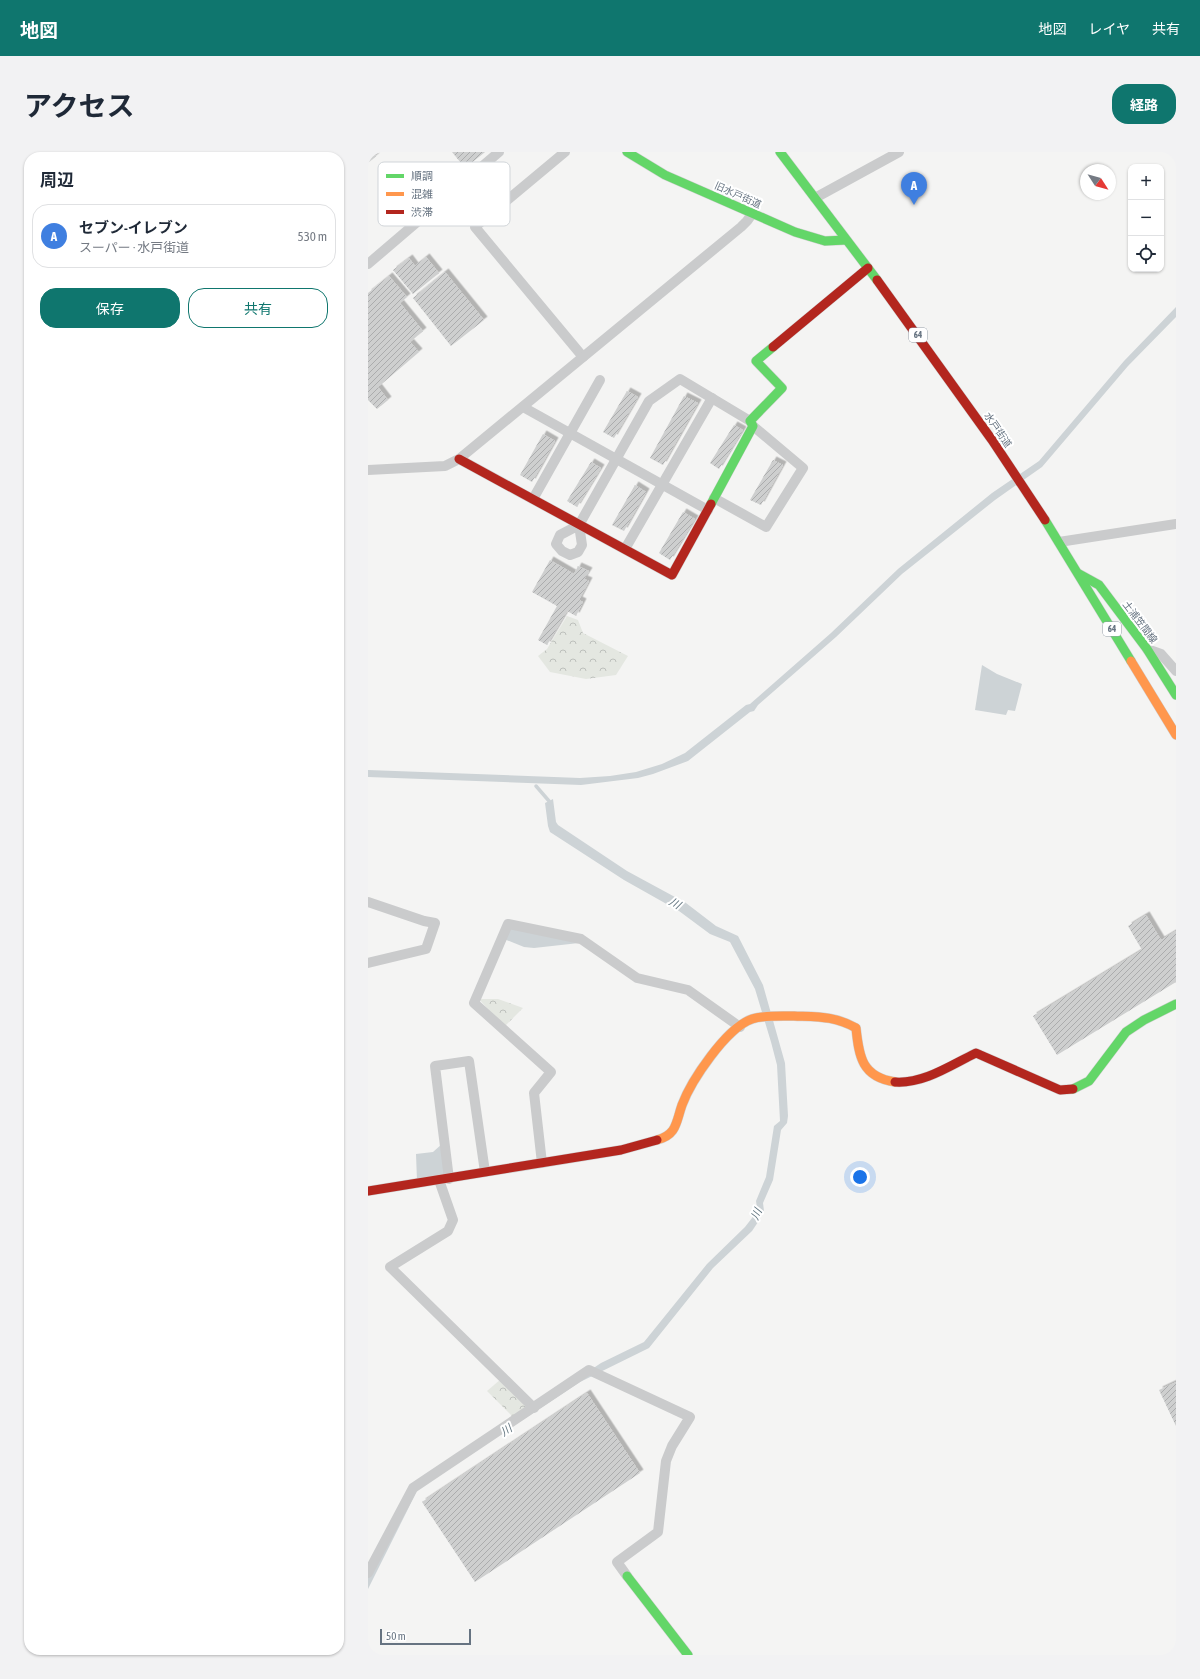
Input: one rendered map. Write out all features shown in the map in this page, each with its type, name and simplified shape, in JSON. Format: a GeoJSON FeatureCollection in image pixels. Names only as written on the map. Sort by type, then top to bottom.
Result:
{"type":"FeatureCollection","features":[{"type":"Feature","properties":{"kind":"street"},"geometry":{"type":"LineString","coordinates":[[487,162],[499,152]]}},
{"type":"Feature","properties":{"kind":"street"},"geometry":{"type":"LineString","coordinates":[[510,198],[565,152]]}},
{"type":"Feature","properties":{"kind":"street","name":"旧水戸街道"},"geometry":{"type":"LineString","coordinates":[[627,152],[666,175],[795,232],[825,241],[846,240]]}},
{"type":"Feature","properties":{"kind":"street","name":"水戸街道"},"geometry":{"type":"LineString","coordinates":[[780,152],[868,268],[992,440],[1059,542],[1176,735]]}},
{"type":"Feature","properties":{"kind":"street"},"geometry":{"type":"LineString","coordinates":[[815,198],[899,152]]}},
{"type":"Feature","properties":{"kind":"street"},"geometry":{"type":"LineString","coordinates":[[368,470],[445,466],[459,459],[747,222],[752,214]]}},
{"type":"Feature","properties":{"kind":"street"},"geometry":{"type":"LineString","coordinates":[[368,264],[412,226]]}},
{"type":"Feature","properties":{"kind":"street"},"geometry":{"type":"LineString","coordinates":[[476,226],[475,227],[583,358]]}},
{"type":"Feature","properties":{"kind":"street"},"geometry":{"type":"LineString","coordinates":[[459,459],[672,575],[708,510],[752,424],[782,388],[756,361],[868,268]]}},
{"type":"Feature","properties":{"kind":"street"},"geometry":{"type":"LineString","coordinates":[[579,524],[649,402],[680,379],[752,424],[803,468],[766,527],[714,498]]}},
{"type":"Feature","properties":{"kind":"street"},"geometry":{"type":"LineString","coordinates":[[533,499],[600,380]]}},
{"type":"Feature","properties":{"kind":"street"},"geometry":{"type":"LineString","coordinates":[[625,550],[712,398]]}},
{"type":"Feature","properties":{"kind":"street"},"geometry":{"type":"LineString","coordinates":[[523,407],[708,510]]}},
{"type":"Feature","properties":{"kind":"street"},"geometry":{"type":"LineString","coordinates":[[1059,542],[1176,524]]}},
{"type":"Feature","properties":{"kind":"street","name":"土浦笠間線"},"geometry":{"type":"LineString","coordinates":[[1077,572],[1099,585],[1147,649],[1176,695]]}},
{"type":"Feature","properties":{"kind":"street"},"geometry":{"type":"LineString","coordinates":[[1147,649],[1161,654],[1176,671]]}},
{"type":"Feature","properties":{"kind":"street"},"geometry":{"type":"LineString","coordinates":[[368,902],[424,922],[435,923],[426,949],[368,963]]}},
{"type":"Feature","properties":{"kind":"street"},"geometry":{"type":"LineString","coordinates":[[542,1163],[534,1093],[551,1072],[474,1003],[508,924],[581,940],[637,978],[688,990],[740,1027]]}},
{"type":"Feature","properties":{"kind":"street"},"geometry":{"type":"LineString","coordinates":[[368,1191],[621,1150],[665,1138],[672,1133],[676,1125],[682,1105],[693,1082],[722,1042],[752,1019],[777,1016],[829,1017],[844,1020],[856,1028],[861,1060],[866,1069],[875,1077],[888,1081],[909,1082],[923,1078],[976,1054],[1060,1090],[1070,1090],[1089,1081],[1126,1032],[1144,1020],[1176,1004]]}},
{"type":"Feature","properties":{"kind":"street"},"geometry":{"type":"LineString","coordinates":[[485,1172],[469,1061],[435,1066],[444,1179],[453,1220],[448,1231],[390,1267],[534,1408]]}},
{"type":"Feature","properties":{"kind":"street"},"geometry":{"type":"LineString","coordinates":[[368,1574],[413,1488],[589,1370],[690,1417],[672,1446],[666,1461],[658,1532],[617,1562],[688,1655]]}},
{"type":"Feature","properties":{"kind":"green space"},"geometry":{"type":"Polygon","coordinates":[[[567,616],[578,620],[583,633],[628,656],[616,675],[586,679],[550,672],[538,656],[547,649],[567,616]]]}},
{"type":"Feature","properties":{"kind":"green space"},"geometry":{"type":"Polygon","coordinates":[[[479,999],[498,999],[523,1008],[504,1027],[479,999]]]}},
{"type":"Feature","properties":{"kind":"green space"},"geometry":{"type":"Polygon","coordinates":[[[501,1379],[530,1407],[514,1418],[487,1391],[501,1379]]]}},
{"type":"Feature","properties":{"kind":"water"},"geometry":{"type":"Polygon","coordinates":[[[1176,307],[1176,317],[1128,366],[1042,467],[995,500],[902,574],[836,637],[758,705],[754,711],[750,712],[688,761],[638,778],[581,785],[368,777],[368,770],[580,778],[610,776],[636,772],[662,764],[685,753],[746,705],[750,704],[831,633],[898,569],[992,493],[1039,461],[1124,361],[1176,307]]]}},
{"type":"Feature","properties":{"kind":"water"},"geometry":{"type":"Polygon","coordinates":[[[982,665],[997,674],[1022,684],[1015,711],[1008,710],[1006,715],[975,710],[982,665]]]}},
{"type":"Feature","properties":{"kind":"water","name":"川"},"geometry":{"type":"Polygon","coordinates":[[[553,799],[556,822],[558,825],[627,871],[686,903],[716,926],[738,936],[763,985],[785,1063],[788,1116],[787,1123],[781,1130],[773,1180],[763,1203],[764,1211],[758,1222],[752,1231],[713,1268],[649,1348],[580,1382],[418,1489],[368,1589],[368,1578],[415,1488],[601,1363],[644,1342],[707,1264],[745,1227],[752,1218],[757,1208],[756,1201],[766,1177],[774,1126],[780,1121],[777,1065],[771,1042],[755,989],[730,942],[710,934],[679,911],[624,880],[550,832],[545,803],[553,799]]]}},
{"type":"Feature","properties":{"kind":"water"},"geometry":{"type":"Polygon","coordinates":[[[509,927],[579,943],[534,948],[524,947],[504,939],[509,927]]]}},
{"type":"Feature","properties":{"kind":"water"},"geometry":{"type":"Polygon","coordinates":[[[442,1144],[446,1176],[417,1181],[416,1154],[433,1152],[442,1144]]]}},
{"type":"Feature","properties":{"kind":"building"},"geometry":{"type":"Polygon","coordinates":[[[368,152],[373,152],[376,156],[368,163],[368,152]]]}},
{"type":"Feature","properties":{"kind":"building"},"geometry":{"type":"Polygon","coordinates":[[[452,152],[485,152],[472,162],[460,162],[452,152]]]}},
{"type":"Feature","properties":{"kind":"building"},"geometry":{"type":"Polygon","coordinates":[[[426,257],[439,273],[413,294],[393,270],[409,258],[415,266],[426,257]]]}},
{"type":"Feature","properties":{"kind":"building"},"geometry":{"type":"Polygon","coordinates":[[[445,272],[484,320],[451,346],[413,298],[445,272]]]}},
{"type":"Feature","properties":{"kind":"building"},"geometry":{"type":"Polygon","coordinates":[[[389,276],[407,297],[400,303],[423,331],[410,342],[419,352],[378,387],[388,400],[377,409],[368,400],[368,293],[389,276]]]}},
{"type":"Feature","properties":{"kind":"building"},"geometry":{"type":"Polygon","coordinates":[[[627,391],[638,397],[614,438],[603,432],[627,391]]]}},
{"type":"Feature","properties":{"kind":"building"},"geometry":{"type":"Polygon","coordinates":[[[684,396],[698,403],[663,465],[650,458],[684,396]]]}},
{"type":"Feature","properties":{"kind":"building"},"geometry":{"type":"Polygon","coordinates":[[[734,425],[743,430],[719,469],[710,463],[734,425]]]}},
{"type":"Feature","properties":{"kind":"building"},"geometry":{"type":"Polygon","coordinates":[[[543,434],[555,441],[532,482],[520,475],[543,434]]]}},
{"type":"Feature","properties":{"kind":"building"},"geometry":{"type":"Polygon","coordinates":[[[773,460],[783,465],[761,505],[750,500],[773,460]]]}},
{"type":"Feature","properties":{"kind":"building"},"geometry":{"type":"Polygon","coordinates":[[[591,462],[601,468],[577,507],[567,501],[591,462]]]}},
{"type":"Feature","properties":{"kind":"building"},"geometry":{"type":"Polygon","coordinates":[[[635,485],[646,492],[624,531],[612,525],[635,485]]]}},
{"type":"Feature","properties":{"kind":"building"},"geometry":{"type":"Polygon","coordinates":[[[683,512],[695,519],[670,560],[659,553],[683,512]]]}},
{"type":"Feature","properties":{"kind":"building"},"geometry":{"type":"Polygon","coordinates":[[[550,560],[574,574],[578,566],[589,571],[584,579],[589,581],[579,600],[583,602],[576,616],[567,611],[547,645],[538,640],[557,606],[532,592],[550,560]]]}},
{"type":"Feature","properties":{"kind":"building"},"geometry":{"type":"Polygon","coordinates":[[[1146,915],[1161,940],[1176,931],[1176,982],[1057,1055],[1033,1016],[1142,950],[1128,926],[1146,915]]]}},
{"type":"Feature","properties":{"kind":"building"},"geometry":{"type":"Polygon","coordinates":[[[1176,1382],[1176,1426],[1159,1390],[1176,1382]]]}},
{"type":"Feature","properties":{"kind":"building"},"geometry":{"type":"Polygon","coordinates":[[[587,1393],[640,1473],[475,1582],[422,1502],[587,1393]]]}},
{"type":"Feature","properties":{"kind":"waterway","name":"川"},"geometry":{"type":"LineString","coordinates":[[536,786],[549,801],[549,804]]}},
{"type":"Feature","properties":{"kind":"traffic: fast"},"geometry":{"type":"LineString","coordinates":[[627,152],[665,175],[795,232],[825,241],[846,240]]}},
{"type":"Feature","properties":{"kind":"traffic: fast"},"geometry":{"type":"LineString","coordinates":[[780,152],[877,280]]}},
{"type":"Feature","properties":{"kind":"traffic: fast"},"geometry":{"type":"LineString","coordinates":[[711,504],[753,426],[750,421],[782,388],[756,361],[773,347]]}},
{"type":"Feature","properties":{"kind":"traffic: fast"},"geometry":{"type":"LineString","coordinates":[[1045,520],[1131,661]]}},
{"type":"Feature","properties":{"kind":"traffic: fast"},"geometry":{"type":"LineString","coordinates":[[1079,574],[1099,585],[1147,649],[1176,695]]}},
{"type":"Feature","properties":{"kind":"traffic: fast"},"geometry":{"type":"LineString","coordinates":[[1073,1089],[1089,1081],[1126,1032],[1144,1020],[1176,1004]]}},
{"type":"Feature","properties":{"kind":"traffic: fast"},"geometry":{"type":"LineString","coordinates":[[627,1576],[688,1655]]}},
{"type":"Feature","properties":{"kind":"traffic: slow"},"geometry":{"type":"LineString","coordinates":[[1131,661],[1176,735]]}},
{"type":"Feature","properties":{"kind":"traffic: slow"},"geometry":{"type":"LineString","coordinates":[[657,1140],[664,1138],[675,1127],[682,1105],[693,1083],[711,1056],[731,1033],[742,1024],[752,1019],[767,1016],[819,1017],[833,1019],[848,1024],[856,1028],[859,1048],[864,1064],[875,1076],[895,1082]]}},
{"type":"Feature","properties":{"kind":"traffic: jam"},"geometry":{"type":"LineString","coordinates":[[773,347],[868,268]]}},
{"type":"Feature","properties":{"kind":"traffic: jam"},"geometry":{"type":"LineString","coordinates":[[877,280],[992,440],[1045,520]]}},
{"type":"Feature","properties":{"kind":"traffic: jam"},"geometry":{"type":"LineString","coordinates":[[459,459],[672,575],[711,504]]}},
{"type":"Feature","properties":{"kind":"traffic: jam"},"geometry":{"type":"LineString","coordinates":[[895,1082],[906,1082],[927,1077],[976,1053],[1060,1090],[1073,1089]]}},
{"type":"Feature","properties":{"kind":"traffic: jam"},"geometry":{"type":"LineString","coordinates":[[368,1191],[621,1150],[657,1140]]}},
{"type":"Feature","properties":{"kind":"place","name":"セブン-イレブン"},"geometry":{"type":"Point","coordinates":[914,205]}}]}
